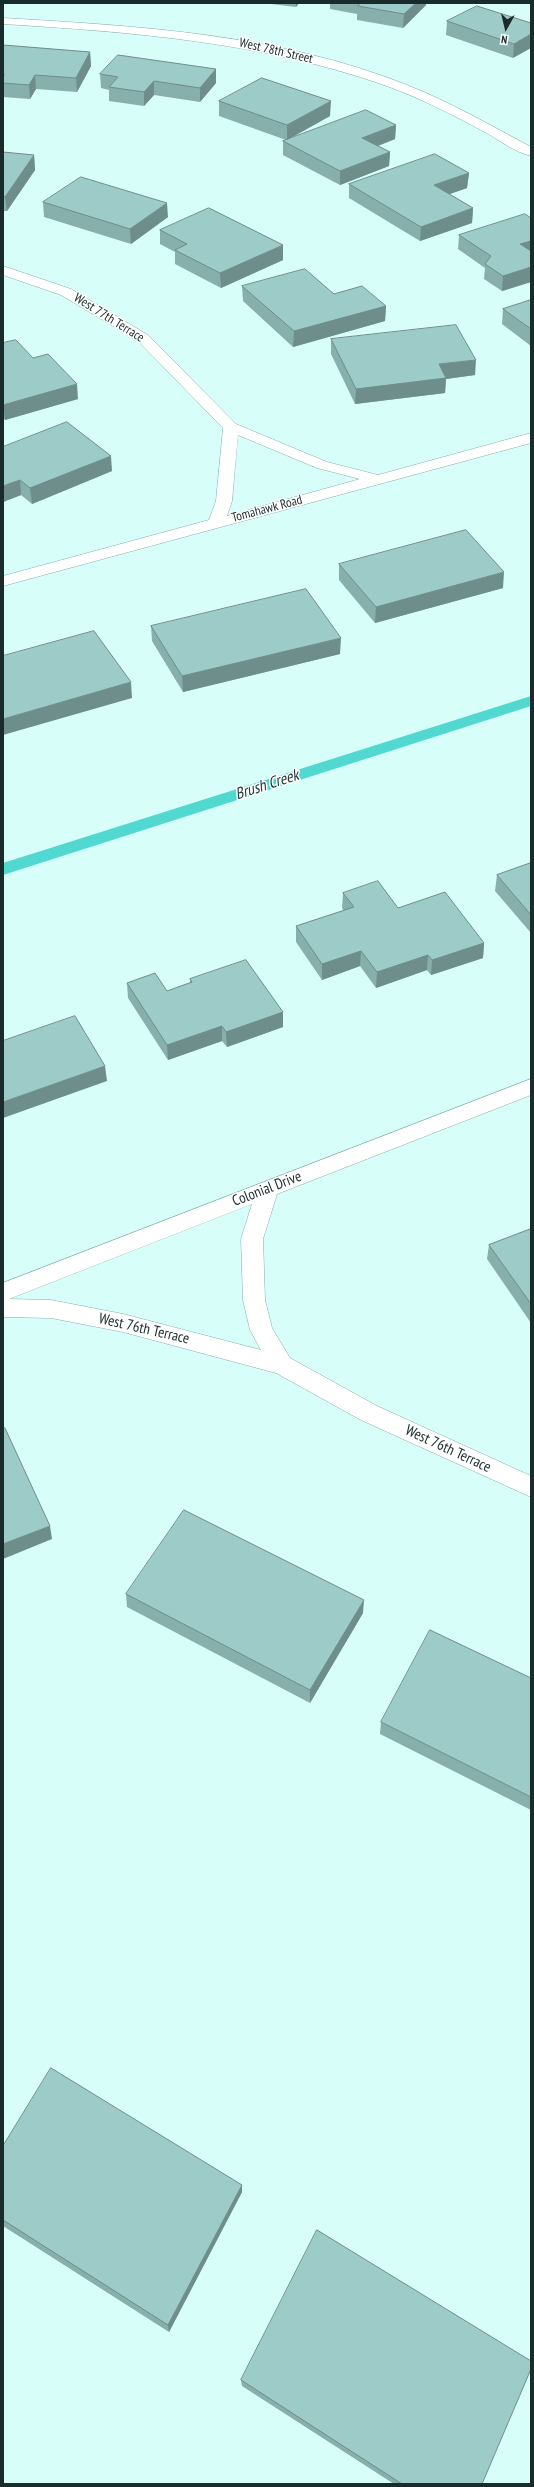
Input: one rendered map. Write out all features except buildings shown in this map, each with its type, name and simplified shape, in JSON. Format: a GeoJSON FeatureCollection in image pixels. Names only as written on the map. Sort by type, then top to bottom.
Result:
{"type":"FeatureCollection","features":[{"type":"Feature","properties":{"kind":"street","name":"West 78th Street"},"geometry":{"type":"LineString","coordinates":[[3,21],[171,32],[248,44],[297,55],[402,88],[446,107],[531,152]]}},
{"type":"Feature","properties":{"kind":"street","name":"West 77th Terrace"},"geometry":{"type":"LineString","coordinates":[[3,270],[66,292],[143,338],[231,427],[322,465],[378,479]]}},
{"type":"Feature","properties":{"kind":"street"},"geometry":{"type":"LineString","coordinates":[[216,523],[224,501],[231,427]]}},
{"type":"Feature","properties":{"kind":"street","name":"Tomahawk Road"},"geometry":{"type":"LineString","coordinates":[[3,581],[531,438]]}},
{"type":"Feature","properties":{"kind":"street","name":"Colonial Drive"},"geometry":{"type":"LineString","coordinates":[[3,1292],[531,1087]]}},
{"type":"Feature","properties":{"kind":"street"},"geometry":{"type":"LineString","coordinates":[[268,1189],[252,1239],[254,1300],[261,1330],[282,1365]]}},
{"type":"Feature","properties":{"kind":"street","name":"West 76th Terrace"},"geometry":{"type":"LineString","coordinates":[[3,1308],[51,1309],[123,1323],[282,1365],[369,1413],[531,1487]]}},
{"type":"Feature","properties":{"kind":"waterway","name":"Brush Creek"},"geometry":{"type":"LineString","coordinates":[[3,869],[531,701]]}}]}
